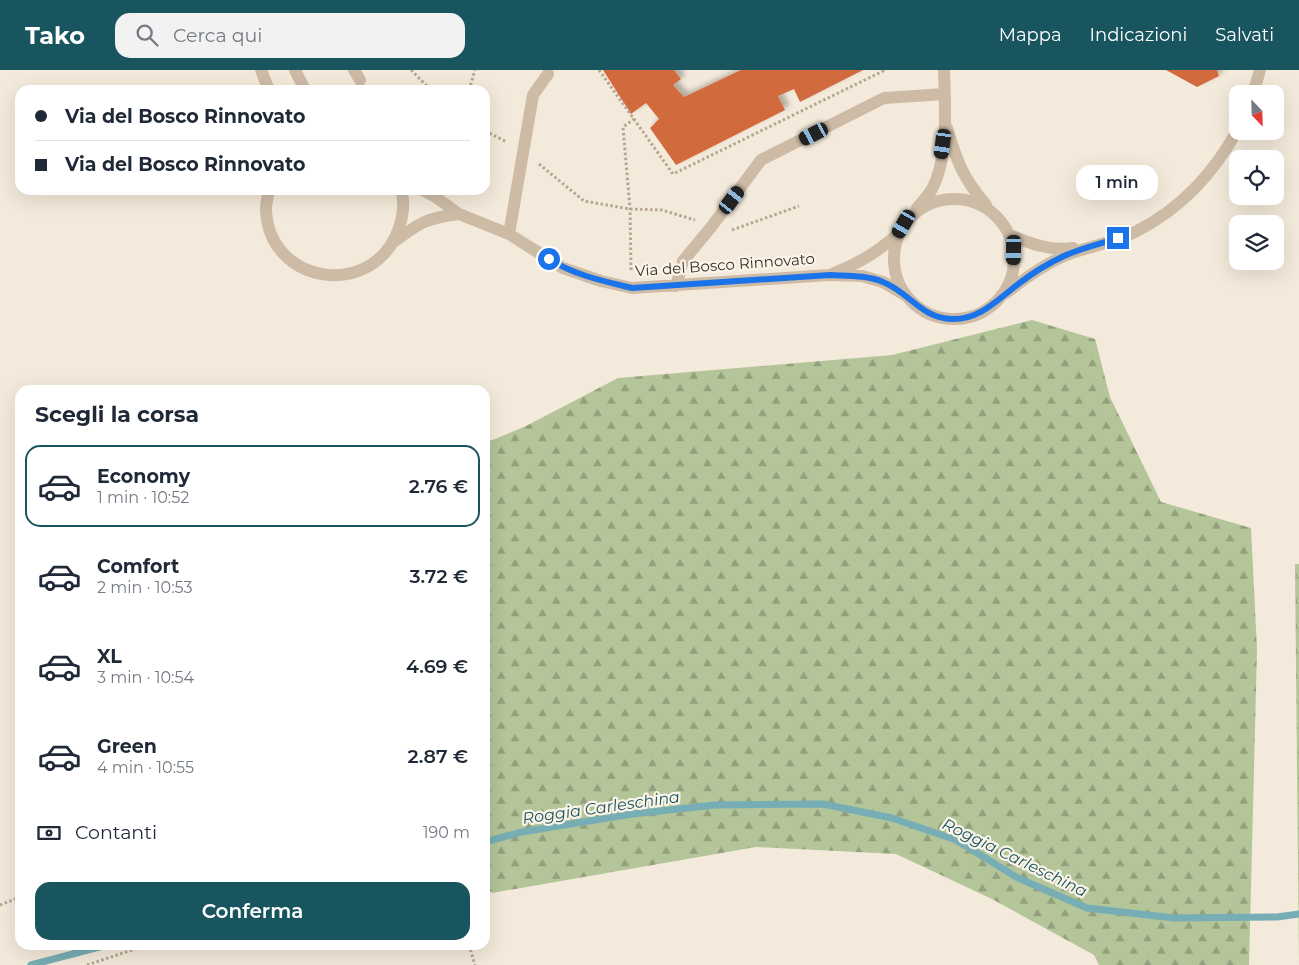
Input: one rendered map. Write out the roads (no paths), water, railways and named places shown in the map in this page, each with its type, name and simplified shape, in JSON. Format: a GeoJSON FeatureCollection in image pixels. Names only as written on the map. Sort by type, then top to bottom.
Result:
{"type":"FeatureCollection","features":[{"type":"Feature","properties":{"kind":"street"},"geometry":{"type":"LineString","coordinates":[[261,70],[267,85]]}},
{"type":"Feature","properties":{"kind":"street"},"geometry":{"type":"LineString","coordinates":[[295,70],[302,85]]}},
{"type":"Feature","properties":{"kind":"street"},"geometry":{"type":"LineString","coordinates":[[944,70],[946,124],[940,163],[932,190],[899,233],[894,249],[897,281],[905,295],[918,307],[934,316],[952,320],[970,317],[987,310],[1038,270],[1064,256],[1136,232],[1172,209],[1203,182],[1232,140]]}},
{"type":"Feature","properties":{"kind":"street"},"geometry":{"type":"LineString","coordinates":[[1256,85],[1260,70]]}},
{"type":"Feature","properties":{"kind":"street"},"geometry":{"type":"LineString","coordinates":[[509,234],[533,95],[548,74]]}},
{"type":"Feature","properties":{"kind":"street"},"geometry":{"type":"LineString","coordinates":[[676,286],[683,260],[712,226],[761,160],[884,98],[945,94]]}},
{"type":"Feature","properties":{"kind":"street"},"geometry":{"type":"LineString","coordinates":[[946,124],[957,162],[969,185],[1001,220],[1010,234],[1014,250],[1014,267],[1010,283],[1000,298]]}},
{"type":"Feature","properties":{"kind":"street"},"geometry":{"type":"LineString","coordinates":[[268,195],[266,209],[270,231],[281,250],[297,265],[318,274],[340,276],[362,271],[381,258],[395,241],[419,223],[436,217],[459,214]]}},
{"type":"Feature","properties":{"kind":"street"},"geometry":{"type":"LineString","coordinates":[[395,241],[403,218],[401,195]]}},
{"type":"Feature","properties":{"kind":"street","name":"Via del Bosco Rinnovato"},"geometry":{"type":"LineString","coordinates":[[432,195],[459,214],[509,234],[563,268],[601,281],[632,288],[830,275],[862,276],[883,282],[905,295]]}},
{"type":"Feature","properties":{"kind":"street"},"geometry":{"type":"LineString","coordinates":[[911,216],[929,204],[949,198],[970,200],[989,209]]}},
{"type":"Feature","properties":{"kind":"street","name":"Via del Bosco Rinnovato"},"geometry":{"type":"LineString","coordinates":[[830,275],[857,264],[880,250],[899,233]]}},
{"type":"Feature","properties":{"kind":"street"},"geometry":{"type":"LineString","coordinates":[[1010,234],[1035,246],[1059,250],[1100,244]]}},
{"type":"Feature","properties":{"kind":"waterway","name":"Roggia Carleschina"},"geometry":{"type":"LineString","coordinates":[[490,841],[522,832],[632,814],[715,805],[823,804],[892,818],[956,840],[1018,878],[1087,908],[1174,918],[1277,917],[1299,914]]}},
{"type":"Feature","properties":{"kind":"waterway","name":"Roggia Carleschina"},"geometry":{"type":"LineString","coordinates":[[31,965],[88,950]]}}]}
